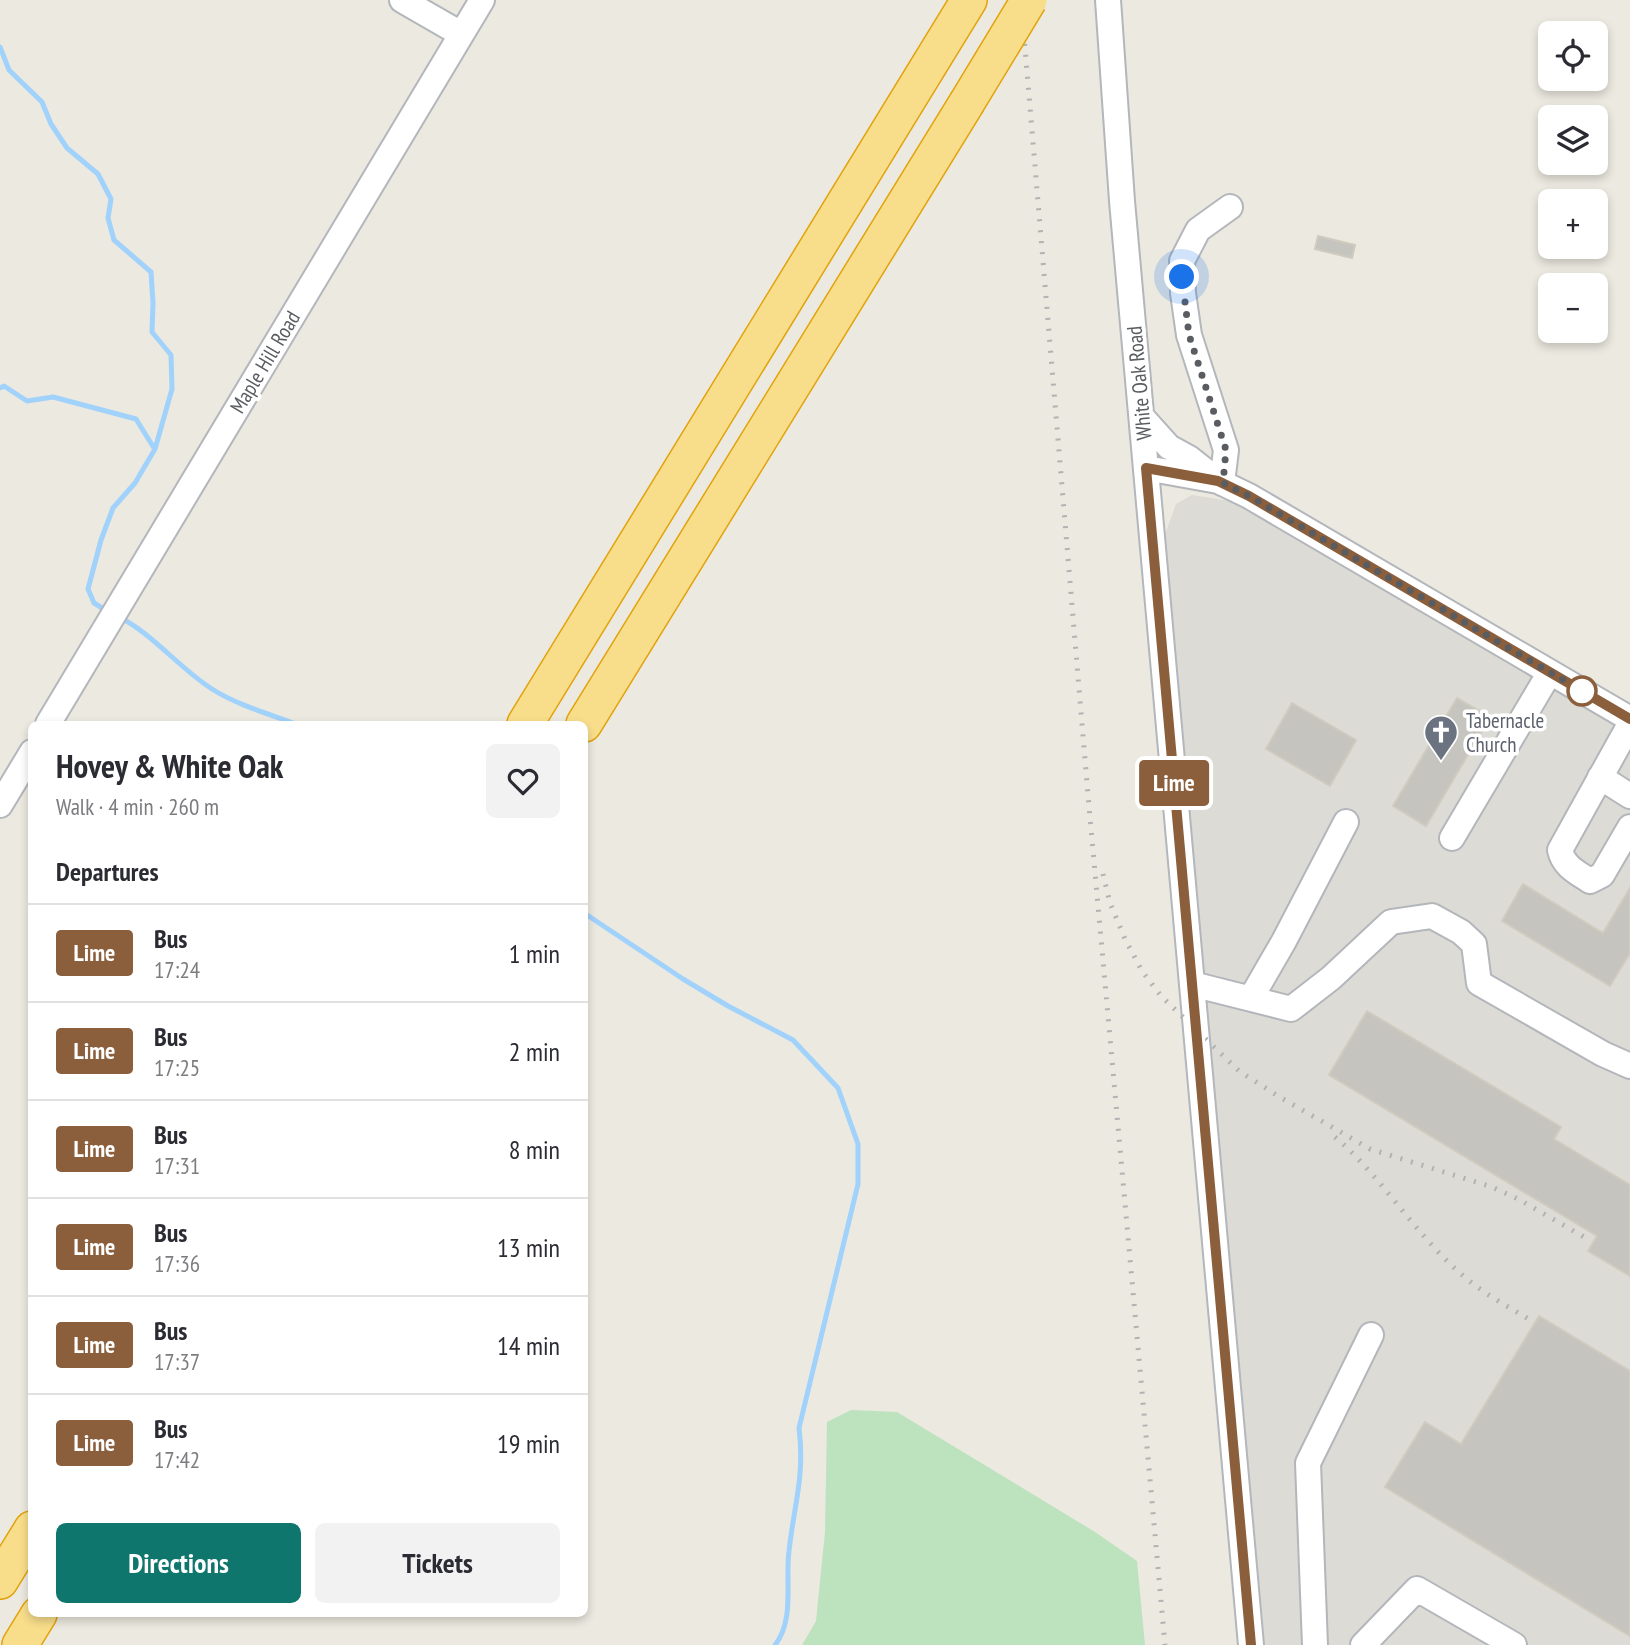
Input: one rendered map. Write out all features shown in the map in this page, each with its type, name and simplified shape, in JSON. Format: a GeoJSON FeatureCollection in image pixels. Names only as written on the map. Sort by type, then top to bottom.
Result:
{"type":"FeatureCollection","features":[{"type":"Feature","properties":{"kind":"highway"},"geometry":{"type":"LineString","coordinates":[[586,721],[1029,0]]}},
{"type":"Feature","properties":{"kind":"highway"},"geometry":{"type":"LineString","coordinates":[[527,721],[962,11]]}},
{"type":"Feature","properties":{"kind":"highway"},"geometry":{"type":"LineString","coordinates":[[0,1581],[28,1536]]}},
{"type":"Feature","properties":{"kind":"highway"},"geometry":{"type":"LineString","coordinates":[[20,1645],[37,1617]]}},
{"type":"Feature","properties":{"kind":"street"},"geometry":{"type":"LineString","coordinates":[[402,0],[461,34]]}},
{"type":"Feature","properties":{"kind":"street","name":"Maple Hill Road"},"geometry":{"type":"LineString","coordinates":[[50,721],[482,0]]}},
{"type":"Feature","properties":{"kind":"street","name":"White Oak Road"},"geometry":{"type":"LineString","coordinates":[[1108,0],[1122,201],[1251,1645]]}},
{"type":"Feature","properties":{"kind":"street"},"geometry":{"type":"LineString","coordinates":[[1220,482],[1226,450],[1189,335],[1182,261],[1198,230],[1230,207]]}},
{"type":"Feature","properties":{"kind":"street"},"geometry":{"type":"LineString","coordinates":[[1142,417],[1169,447],[1189,458],[1220,482],[1249,496],[1550,672],[1630,722],[1560,850],[1562,858],[1590,881],[1602,875],[1630,827]]}},
{"type":"Feature","properties":{"kind":"street"},"geometry":{"type":"LineString","coordinates":[[1146,468],[1220,482]]}},
{"type":"Feature","properties":{"kind":"street"},"geometry":{"type":"LineString","coordinates":[[1452,838],[1550,672]]}},
{"type":"Feature","properties":{"kind":"street"},"geometry":{"type":"LineString","coordinates":[[0,805],[28,759]]}},
{"type":"Feature","properties":{"kind":"street"},"geometry":{"type":"LineString","coordinates":[[1600,777],[1630,796]]}},
{"type":"Feature","properties":{"kind":"street"},"geometry":{"type":"LineString","coordinates":[[1251,998],[1346,822]]}},
{"type":"Feature","properties":{"kind":"street"},"geometry":{"type":"LineString","coordinates":[[1192,984],[1291,1009],[1331,978],[1391,922],[1432,916],[1461,932],[1474,944],[1479,983],[1603,1054],[1630,1066]]}},
{"type":"Feature","properties":{"kind":"street"},"geometry":{"type":"LineString","coordinates":[[1315,1645],[1308,1463],[1371,1335]]}},
{"type":"Feature","properties":{"kind":"street"},"geometry":{"type":"LineString","coordinates":[[1363,1645],[1417,1589],[1514,1645]]}},
{"type":"Feature","properties":{"kind":"shaded area"},"geometry":{"type":"Polygon","coordinates":[[[1192,495],[1230,501],[1630,732],[1630,1645],[1265,1645],[1163,540],[1176,504],[1192,495]]]}},
{"type":"Feature","properties":{"kind":"green space"},"geometry":{"type":"Polygon","coordinates":[[[851,1410],[897,1412],[1095,1532],[1137,1561],[1145,1645],[802,1645],[816,1621],[825,1532],[827,1422],[851,1410]]]}},
{"type":"Feature","properties":{"kind":"building"},"geometry":{"type":"Polygon","coordinates":[[[1318,236],[1355,245],[1352,258],[1315,249],[1318,236]]]}},
{"type":"Feature","properties":{"kind":"building","name":"Tabernacle Church"},"geometry":{"type":"Polygon","coordinates":[[[1457,698],[1490,717],[1426,826],[1393,806],[1457,698]]]}},
{"type":"Feature","properties":{"kind":"building"},"geometry":{"type":"Polygon","coordinates":[[[1292,703],[1356,740],[1330,786],[1266,749],[1292,703]]]}},
{"type":"Feature","properties":{"kind":"building"},"geometry":{"type":"Polygon","coordinates":[[[1523,884],[1603,933],[1630,888],[1630,953],[1610,986],[1502,921],[1523,884]]]}},
{"type":"Feature","properties":{"kind":"building"},"geometry":{"type":"Polygon","coordinates":[[[1367,1011],[1561,1127],[1554,1139],[1630,1185],[1630,1276],[1588,1251],[1597,1236],[1329,1075],[1367,1011]]]}},
{"type":"Feature","properties":{"kind":"building"},"geometry":{"type":"Polygon","coordinates":[[[1539,1316],[1630,1371],[1630,1636],[1385,1487],[1425,1422],[1461,1444],[1539,1316]]]}},
{"type":"Feature","properties":{"kind":"waterway"},"geometry":{"type":"LineString","coordinates":[[0,47],[9,70],[42,102],[51,124],[67,148],[98,174],[111,199],[108,218],[114,240],[151,272],[152,332],[171,355],[172,389],[155,449],[135,483],[113,508],[88,589],[94,603],[107,611]]}},
{"type":"Feature","properties":{"kind":"waterway"},"geometry":{"type":"LineString","coordinates":[[0,388],[4,386],[27,401],[53,397],[136,419],[154,448]]}},
{"type":"Feature","properties":{"kind":"waterway"},"geometry":{"type":"LineString","coordinates":[[119,617],[143,632],[212,689],[242,704],[288,721]]}},
{"type":"Feature","properties":{"kind":"waterway"},"geometry":{"type":"LineString","coordinates":[[588,916],[683,979],[793,1040],[838,1088],[858,1144],[858,1184],[799,1428],[801,1461],[789,1551],[787,1612],[785,1624],[775,1645]]}},
{"type":"Feature","properties":{"kind":"railway"},"geometry":{"type":"LineString","coordinates":[[1021,0],[1088,795],[1165,1645]]}},
{"type":"Feature","properties":{"kind":"railway"},"geometry":{"type":"LineString","coordinates":[[1103,874],[1110,903],[1142,971],[1161,996],[1239,1071],[1370,1149],[1492,1187],[1589,1240]]}},
{"type":"Feature","properties":{"kind":"railway"},"geometry":{"type":"LineString","coordinates":[[1335,1137],[1353,1153],[1449,1263],[1482,1290],[1530,1320]]}},
{"type":"Feature","properties":{"kind":"bus line","name":"Lime"},"geometry":{"type":"LineString","coordinates":[[1251,1645],[1146,468],[1218,481],[1249,496],[1630,719]]}},
{"type":"Feature","properties":{"kind":"place","name":"Tabernacle Church"},"geometry":{"type":"Point","coordinates":[1441,762]}},
{"type":"Feature","properties":{"kind":"route"},"geometry":{"type":"LineString","coordinates":[[1182,277],[1189,335],[1226,450],[1223,483],[1582,691]]}}]}
